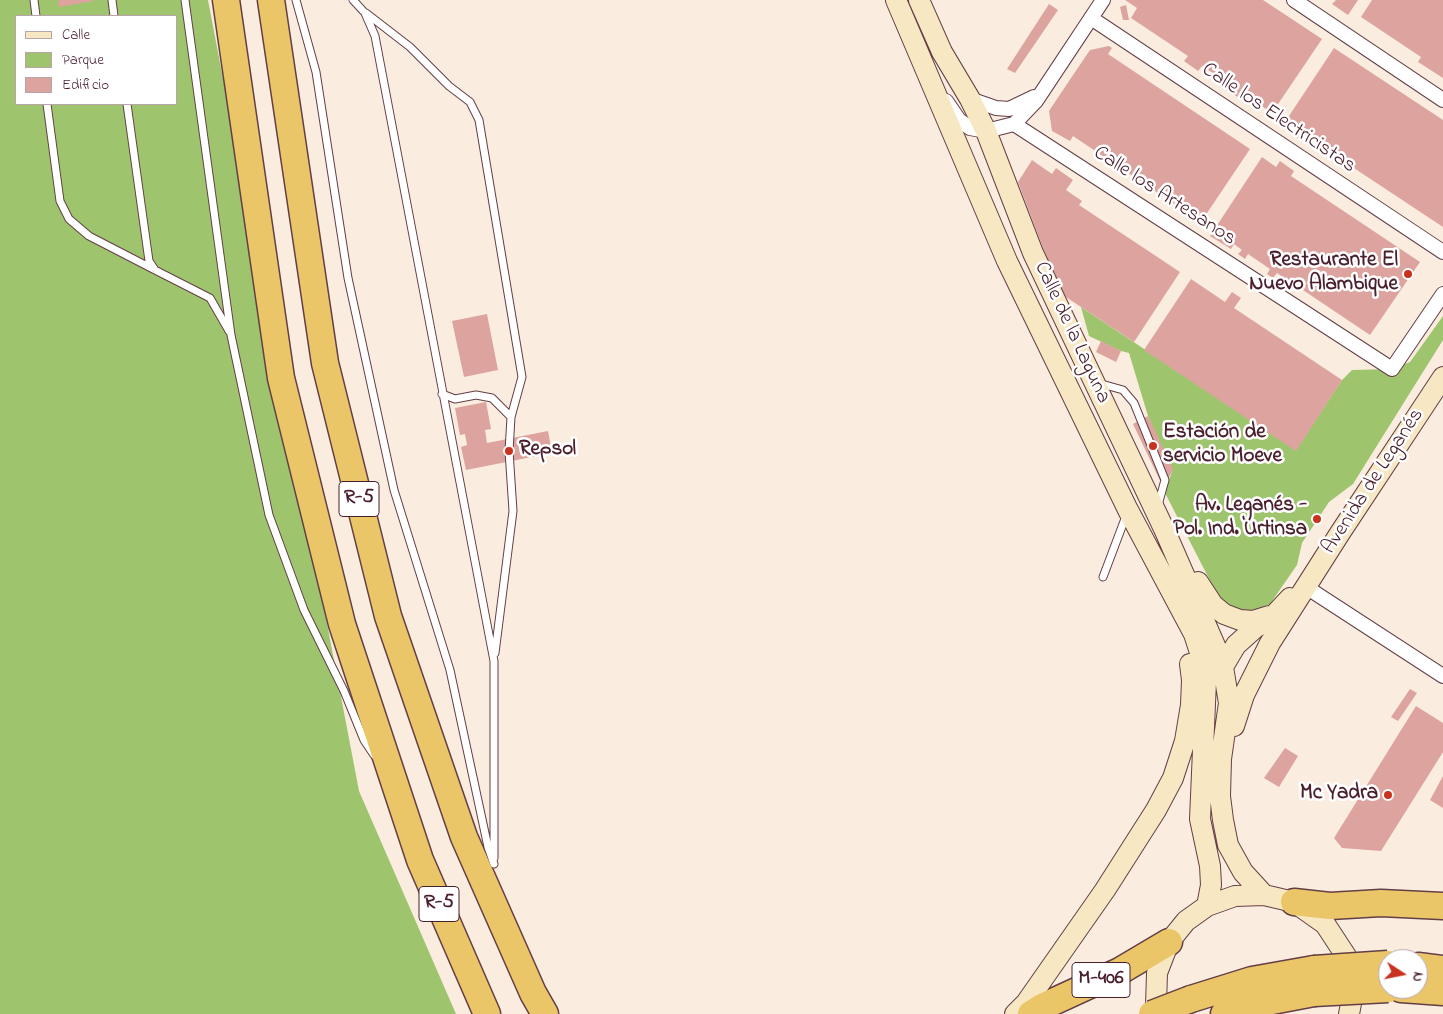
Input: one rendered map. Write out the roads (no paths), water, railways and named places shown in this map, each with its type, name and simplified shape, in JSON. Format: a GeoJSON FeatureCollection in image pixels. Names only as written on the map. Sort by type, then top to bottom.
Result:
{"type":"FeatureCollection","features":[{"type":"Feature","properties":{"kind":"highway","name":"R-5"},"geometry":{"type":"LineString","coordinates":[[226,0],[281,378],[342,624],[420,860],[488,1014]]}},
{"type":"Feature","properties":{"kind":"highway","name":"R-5"},"geometry":{"type":"LineString","coordinates":[[271,0],[325,363],[388,616],[464,837],[545,1014]]}},
{"type":"Feature","properties":{"kind":"highway"},"geometry":{"type":"LineString","coordinates":[[494,864],[513,911],[526,976]]}},
{"type":"Feature","properties":{"kind":"highway"},"geometry":{"type":"LineString","coordinates":[[1294,902],[1330,906],[1381,903],[1443,906]]}},
{"type":"Feature","properties":{"kind":"highway","name":"M-406"},"geometry":{"type":"LineString","coordinates":[[1031,1014],[1042,1007],[1120,971],[1169,942]]}},
{"type":"Feature","properties":{"kind":"highway","name":"M-406"},"geometry":{"type":"LineString","coordinates":[[1224,1014],[1256,1004],[1314,981],[1378,966]]}},
{"type":"Feature","properties":{"kind":"highway"},"geometry":{"type":"LineString","coordinates":[[1428,967],[1443,969]]}},
{"type":"Feature","properties":{"kind":"highway","name":"M-406"},"geometry":{"type":"LineString","coordinates":[[1152,1014],[1191,999],[1252,980],[1314,981],[1378,988]]}},
{"type":"Feature","properties":{"kind":"highway"},"geometry":{"type":"LineString","coordinates":[[1428,991],[1443,992]]}},
{"type":"Feature","properties":{"kind":"street","name":"Calle de la Laguna"},"geometry":{"type":"LineString","coordinates":[[896,0],[1008,261],[1128,510],[1167,586]]}},
{"type":"Feature","properties":{"kind":"street","name":"Calle de la Laguna"},"geometry":{"type":"LineString","coordinates":[[919,0],[942,52],[970,99],[986,131],[1033,253],[1165,531],[1223,667],[1229,703],[1220,759],[1220,796]]}},
{"type":"Feature","properties":{"kind":"street"},"geometry":{"type":"LineString","coordinates":[[931,80],[959,120],[970,128],[986,131],[1014,124],[1036,101],[1103,0]]}},
{"type":"Feature","properties":{"kind":"street"},"geometry":{"type":"LineString","coordinates":[[1294,0],[1443,100]]}},
{"type":"Feature","properties":{"kind":"street","name":"Calle los Electricistas"},"geometry":{"type":"LineString","coordinates":[[1091,18],[1443,252]]}},
{"type":"Feature","properties":{"kind":"street"},"geometry":{"type":"LineString","coordinates":[[970,99],[996,108],[1009,109],[1041,93]]}},
{"type":"Feature","properties":{"kind":"street","name":"Calle los Artesanos"},"geometry":{"type":"LineString","coordinates":[[1014,124],[1392,369],[1443,294]]}},
{"type":"Feature","properties":{"kind":"street","name":"Avenida de Leganés"},"geometry":{"type":"LineString","coordinates":[[1220,796],[1234,725],[1244,696],[1270,643],[1442,379]]}},
{"type":"Feature","properties":{"kind":"street"},"geometry":{"type":"LineString","coordinates":[[1165,531],[1213,605],[1224,614],[1240,620],[1254,621],[1275,614]]}},
{"type":"Feature","properties":{"kind":"street"},"geometry":{"type":"LineString","coordinates":[[1167,586],[1194,634],[1206,681],[1200,819],[1212,885],[1207,906]]}},
{"type":"Feature","properties":{"kind":"street"},"geometry":{"type":"LineString","coordinates":[[1015,1014],[1026,1002],[1105,890],[1156,810],[1173,778],[1185,741],[1191,705],[1192,680],[1186,634],[1167,586]]}},
{"type":"Feature","properties":{"kind":"street"},"geometry":{"type":"LineString","coordinates":[[1306,587],[1443,676]]}},
{"type":"Feature","properties":{"kind":"street","name":"Avenida de Leganés"},"geometry":{"type":"LineString","coordinates":[[1201,778],[1215,692],[1223,667],[1236,645],[1275,614],[1294,594],[1306,587]]}},
{"type":"Feature","properties":{"kind":"street"},"geometry":{"type":"LineString","coordinates":[[1220,796],[1228,845],[1243,872],[1264,895]]}},
{"type":"Feature","properties":{"kind":"street"},"geometry":{"type":"LineString","coordinates":[[1158,1014],[1156,1006],[1157,973],[1169,942],[1186,922],[1207,906],[1235,896],[1264,895],[1294,902],[1325,924],[1346,956],[1353,993],[1349,1014]]}},
{"type":"Feature","properties":{"kind":"lane"},"geometry":{"type":"LineString","coordinates":[[34,0],[36,15]]}},
{"type":"Feature","properties":{"kind":"lane"},"geometry":{"type":"LineString","coordinates":[[112,0],[114,15]]}},
{"type":"Feature","properties":{"kind":"lane"},"geometry":{"type":"LineString","coordinates":[[185,0],[231,335],[270,515],[304,610],[344,691],[364,740],[378,762]]}},
{"type":"Feature","properties":{"kind":"lane"},"geometry":{"type":"LineString","coordinates":[[296,0],[316,72],[348,278],[394,490],[450,670],[488,847],[494,864]]}},
{"type":"Feature","properties":{"kind":"lane"},"geometry":{"type":"LineString","coordinates":[[353,0],[365,13],[410,47],[449,86],[470,102],[480,120],[522,377],[511,417],[508,451],[513,511],[494,661],[494,864]]}},
{"type":"Feature","properties":{"kind":"lane"},"geometry":{"type":"LineString","coordinates":[[365,13],[375,36],[494,661]]}},
{"type":"Feature","properties":{"kind":"lane"},"geometry":{"type":"LineString","coordinates":[[47,105],[60,201],[68,218],[89,236],[210,298],[231,335]]}},
{"type":"Feature","properties":{"kind":"lane"},"geometry":{"type":"LineString","coordinates":[[127,105],[149,261],[155,270]]}},
{"type":"Feature","properties":{"kind":"lane"},"geometry":{"type":"LineString","coordinates":[[1094,382],[1123,390],[1134,403],[1165,480],[1156,512]]}},
{"type":"Feature","properties":{"kind":"lane"},"geometry":{"type":"LineString","coordinates":[[442,394],[455,399],[476,395],[492,398],[511,417]]}},
{"type":"Feature","properties":{"kind":"lane"},"geometry":{"type":"LineString","coordinates":[[1103,577],[1128,510]]}},
{"type":"Feature","properties":{"kind":"lane"},"geometry":{"type":"LineString","coordinates":[[383,769],[397,791]]}},
{"type":"Feature","properties":{"kind":"place","name":"Restaurante El Nuevo Alambique"},"geometry":{"type":"Point","coordinates":[1408,274]}},
{"type":"Feature","properties":{"kind":"place","name":"Estación de servicio Moeve"},"geometry":{"type":"Point","coordinates":[1153,446]}},
{"type":"Feature","properties":{"kind":"place","name":"Repsol"},"geometry":{"type":"Point","coordinates":[509,451]}},
{"type":"Feature","properties":{"kind":"place","name":"Av. Leganés - Pol. Ind. Urtinsa"},"geometry":{"type":"Point","coordinates":[1317,519]}},
{"type":"Feature","properties":{"kind":"place","name":"Mc Yadra"},"geometry":{"type":"Point","coordinates":[1388,795]}}]}
